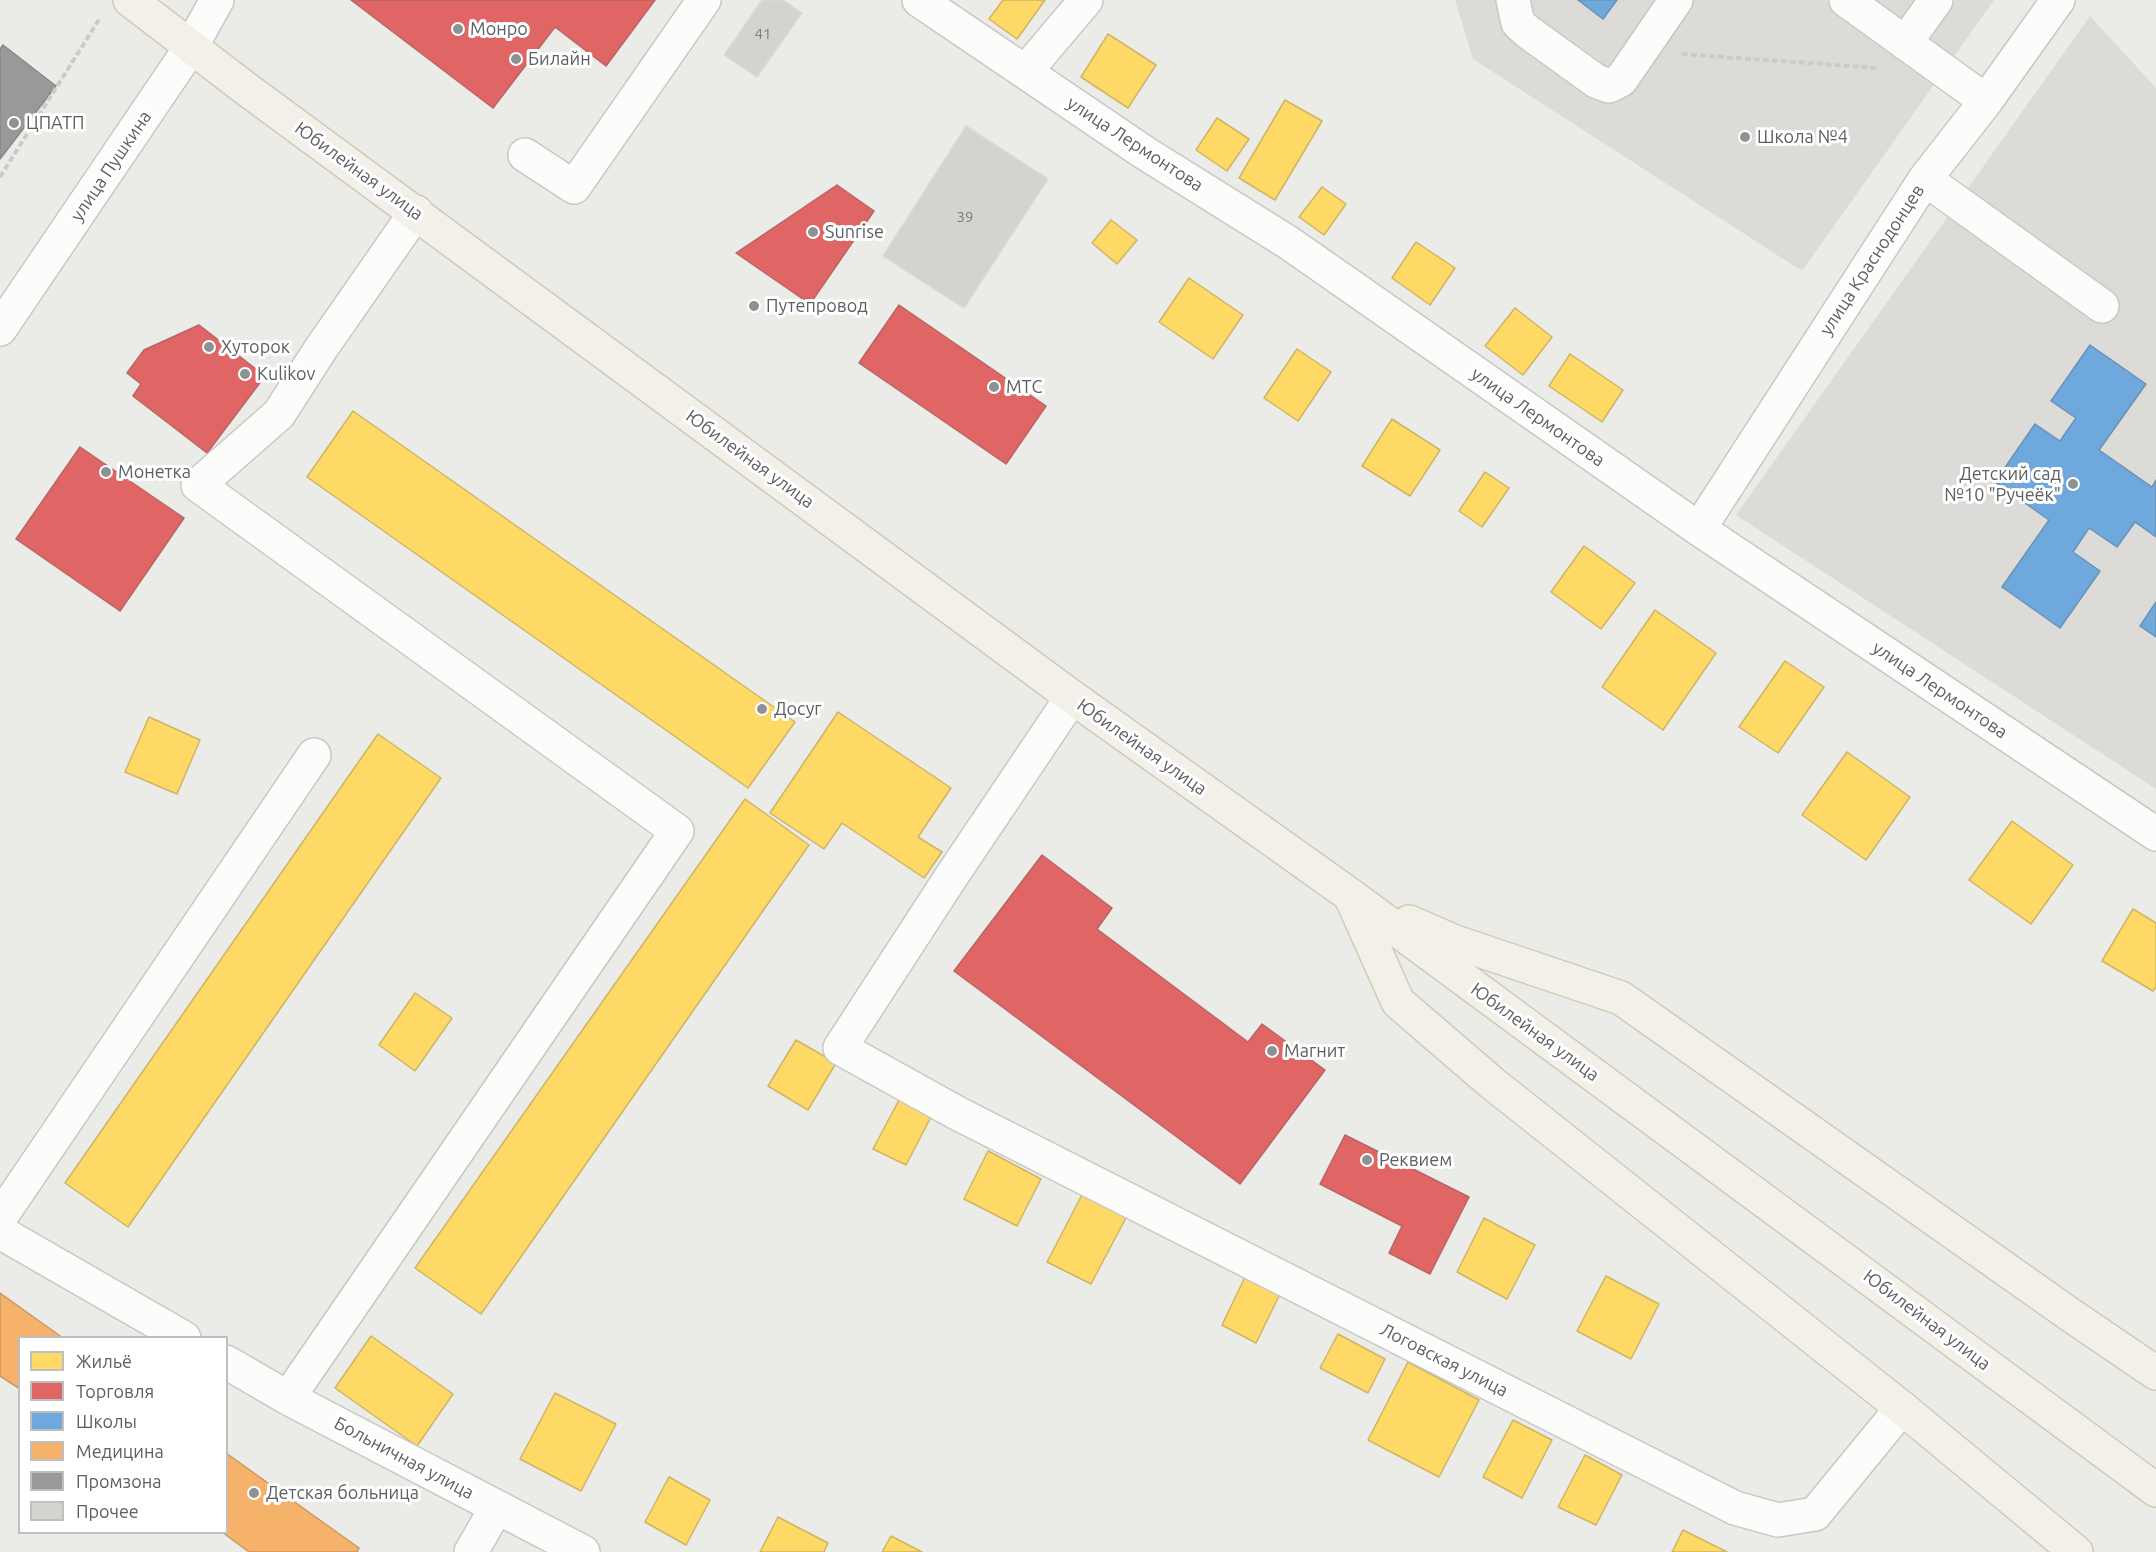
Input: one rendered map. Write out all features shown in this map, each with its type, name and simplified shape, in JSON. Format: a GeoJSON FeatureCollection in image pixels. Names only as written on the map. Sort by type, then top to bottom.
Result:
{"type":"FeatureCollection","features":[{"type":"Feature","properties":{"kind":"main road","name":"Юбилейная улица"},"geometry":{"type":"LineString","coordinates":[[118,5],[191,47],[1072,697],[1350,895],[2156,1490]]}},
{"type":"Feature","properties":{"kind":"main road"},"geometry":{"type":"LineString","coordinates":[[1350,895],[1455,942],[1621,998],[2156,1373]]}},
{"type":"Feature","properties":{"kind":"main road"},"geometry":{"type":"LineString","coordinates":[[1350,895],[1398,1002],[1492,1083],[1902,1408],[2076,1552]]}},
{"type":"Feature","properties":{"kind":"street","name":"улица Пушкина"},"geometry":{"type":"LineString","coordinates":[[0,329],[191,47],[218,0]]}},
{"type":"Feature","properties":{"kind":"street"},"geometry":{"type":"LineString","coordinates":[[525,155],[574,187],[704,0]]}},
{"type":"Feature","properties":{"kind":"street","name":"улица Лермонтова"},"geometry":{"type":"LineString","coordinates":[[919,0],[1145,153],[1289,243],[1699,529],[2156,834]]}},
{"type":"Feature","properties":{"kind":"street"},"geometry":{"type":"LineString","coordinates":[[1026,71],[1086,0]]}},
{"type":"Feature","properties":{"kind":"street"},"geometry":{"type":"LineString","coordinates":[[1513,0],[1518,23],[1527,32],[1596,81],[1609,86],[1621,80],[1676,0]]}},
{"type":"Feature","properties":{"kind":"street"},"geometry":{"type":"LineString","coordinates":[[1846,0],[1897,56],[1986,101]]}},
{"type":"Feature","properties":{"kind":"street"},"geometry":{"type":"LineString","coordinates":[[1897,56],[1936,0]]}},
{"type":"Feature","properties":{"kind":"street","name":"улица Краснодонцев"},"geometry":{"type":"LineString","coordinates":[[1699,529],[1925,179],[1986,101],[2058,0]]}},
{"type":"Feature","properties":{"kind":"street"},"geometry":{"type":"LineString","coordinates":[[1925,179],[2102,306]]}},
{"type":"Feature","properties":{"kind":"street"},"geometry":{"type":"LineString","coordinates":[[288,1398],[677,831],[198,485],[279,414],[320,350],[416,212]]}},
{"type":"Feature","properties":{"kind":"street","name":"Логовская улица"},"geometry":{"type":"LineString","coordinates":[[1072,697],[840,1048],[957,1113],[1735,1508],[1778,1520],[1815,1514],[1902,1408]]}},
{"type":"Feature","properties":{"kind":"street"},"geometry":{"type":"LineString","coordinates":[[0,1218],[314,755]]}},
{"type":"Feature","properties":{"kind":"street"},"geometry":{"type":"LineString","coordinates":[[0,1232],[181,1336]]}},
{"type":"Feature","properties":{"kind":"street","name":"Больничная улица"},"geometry":{"type":"LineString","coordinates":[[228,1363],[288,1398],[583,1552]]}},
{"type":"Feature","properties":{"kind":"street"},"geometry":{"type":"LineString","coordinates":[[471,1552],[497,1507]]}},
{"type":"Feature","properties":{"kind":"path"},"geometry":{"type":"LineString","coordinates":[[0,177],[118,5]]}},
{"type":"Feature","properties":{"kind":"path"},"geometry":{"type":"LineString","coordinates":[[1640,51],[1897,56]]}},
{"type":"Feature","properties":{"kind":"shaded area","name":"Школа №4"},"geometry":{"type":"Polygon","coordinates":[[[1455,0],[1994,0],[1802,271],[1473,59],[1455,0]]]}},
{"type":"Feature","properties":{"kind":"shaded area"},"geometry":{"type":"Polygon","coordinates":[[[2090,16],[2156,88],[2156,789],[1736,515],[2090,16]]]}},
{"type":"Feature","properties":{"kind":"building: Жильё"},"geometry":{"type":"Polygon","coordinates":[[[1003,0],[1045,0],[1017,39],[989,19],[1003,0]]]}},
{"type":"Feature","properties":{"kind":"building: Жильё"},"geometry":{"type":"Polygon","coordinates":[[[1108,34],[1156,65],[1128,108],[1081,77],[1108,34]]]}},
{"type":"Feature","properties":{"kind":"building: Жильё"},"geometry":{"type":"Polygon","coordinates":[[[1285,100],[1322,121],[1275,200],[1239,178],[1285,100]]]}},
{"type":"Feature","properties":{"kind":"building: Жильё"},"geometry":{"type":"Polygon","coordinates":[[[1217,118],[1249,139],[1227,171],[1196,150],[1217,118]]]}},
{"type":"Feature","properties":{"kind":"building: Жильё"},"geometry":{"type":"Polygon","coordinates":[[[1322,187],[1346,204],[1324,235],[1299,217],[1322,187]]]}},
{"type":"Feature","properties":{"kind":"building: Жильё"},"geometry":{"type":"Polygon","coordinates":[[[1111,220],[1137,240],[1117,264],[1092,243],[1111,220]]]}},
{"type":"Feature","properties":{"kind":"building: Жильё"},"geometry":{"type":"Polygon","coordinates":[[[1416,242],[1455,268],[1430,305],[1392,278],[1416,242]]]}},
{"type":"Feature","properties":{"kind":"building: Жильё"},"geometry":{"type":"Polygon","coordinates":[[[1189,278],[1243,315],[1213,359],[1159,322],[1189,278]]]}},
{"type":"Feature","properties":{"kind":"building: Жильё"},"geometry":{"type":"Polygon","coordinates":[[[1515,308],[1552,337],[1523,375],[1485,346],[1515,308]]]}},
{"type":"Feature","properties":{"kind":"building: Жильё"},"geometry":{"type":"Polygon","coordinates":[[[1297,349],[1331,372],[1298,421],[1264,398],[1297,349]]]}},
{"type":"Feature","properties":{"kind":"building: Жильё"},"geometry":{"type":"Polygon","coordinates":[[[1570,354],[1623,390],[1602,422],[1549,386],[1570,354]]]}},
{"type":"Feature","properties":{"kind":"building: Жильё"},"geometry":{"type":"Polygon","coordinates":[[[353,411],[795,722],[748,788],[307,477],[353,411]]]}},
{"type":"Feature","properties":{"kind":"building: Жильё"},"geometry":{"type":"Polygon","coordinates":[[[1392,419],[1440,450],[1410,496],[1362,466],[1392,419]]]}},
{"type":"Feature","properties":{"kind":"building: Жильё"},"geometry":{"type":"Polygon","coordinates":[[[1485,472],[1509,488],[1482,527],[1459,511],[1485,472]]]}},
{"type":"Feature","properties":{"kind":"building: Жильё"},"geometry":{"type":"Polygon","coordinates":[[[1584,546],[1635,583],[1601,629],[1551,592],[1584,546]]]}},
{"type":"Feature","properties":{"kind":"building: Жильё"},"geometry":{"type":"Polygon","coordinates":[[[1655,610],[1716,653],[1663,730],[1602,687],[1655,610]]]}},
{"type":"Feature","properties":{"kind":"building: Жильё"},"geometry":{"type":"Polygon","coordinates":[[[1785,661],[1824,687],[1778,753],[1739,727],[1785,661]]]}},
{"type":"Feature","properties":{"kind":"building: Жильё"},"geometry":{"type":"Polygon","coordinates":[[[838,712],[951,788],[918,837],[942,852],[924,878],[842,823],[824,849],[770,813],[838,712]]]}},
{"type":"Feature","properties":{"kind":"building: Жильё"},"geometry":{"type":"Polygon","coordinates":[[[149,717],[200,740],[177,794],[125,772],[149,717]]]}},
{"type":"Feature","properties":{"kind":"building: Жильё"},"geometry":{"type":"Polygon","coordinates":[[[378,734],[441,778],[128,1227],[65,1183],[378,734]]]}},
{"type":"Feature","properties":{"kind":"building: Жильё"},"geometry":{"type":"Polygon","coordinates":[[[1847,752],[1910,797],[1866,860],[1802,815],[1847,752]]]}},
{"type":"Feature","properties":{"kind":"building: Жильё"},"geometry":{"type":"Polygon","coordinates":[[[745,799],[809,845],[481,1314],[415,1268],[745,799]]]}},
{"type":"Feature","properties":{"kind":"building: Жильё"},"geometry":{"type":"Polygon","coordinates":[[[2012,821],[2073,865],[2031,924],[1969,880],[2012,821]]]}},
{"type":"Feature","properties":{"kind":"building: Жильё"},"geometry":{"type":"Polygon","coordinates":[[[2133,909],[2156,923],[2156,987],[2153,991],[2102,961],[2133,909]]]}},
{"type":"Feature","properties":{"kind":"building: Жильё"},"geometry":{"type":"Polygon","coordinates":[[[415,993],[452,1018],[415,1071],[379,1045],[415,993]]]}},
{"type":"Feature","properties":{"kind":"building: Жильё"},"geometry":{"type":"Polygon","coordinates":[[[796,1040],[836,1063],[808,1110],[768,1086],[796,1040]]]}},
{"type":"Feature","properties":{"kind":"building: Жильё"},"geometry":{"type":"Polygon","coordinates":[[[899,1100],[931,1117],[906,1165],[873,1149],[899,1100]]]}},
{"type":"Feature","properties":{"kind":"building: Жильё"},"geometry":{"type":"Polygon","coordinates":[[[988,1151],[1041,1179],[1017,1226],[964,1199],[988,1151]]]}},
{"type":"Feature","properties":{"kind":"building: Жильё"},"geometry":{"type":"Polygon","coordinates":[[[1084,1191],[1128,1214],[1091,1284],[1047,1262],[1084,1191]]]}},
{"type":"Feature","properties":{"kind":"building: Жильё"},"geometry":{"type":"Polygon","coordinates":[[[1484,1218],[1535,1245],[1507,1299],[1457,1272],[1484,1218]]]}},
{"type":"Feature","properties":{"kind":"building: Жильё"},"geometry":{"type":"Polygon","coordinates":[[[1246,1275],[1281,1292],[1256,1343],[1222,1325],[1246,1275]]]}},
{"type":"Feature","properties":{"kind":"building: Жильё"},"geometry":{"type":"Polygon","coordinates":[[[1606,1276],[1659,1304],[1631,1359],[1577,1331],[1606,1276]]]}},
{"type":"Feature","properties":{"kind":"building: Жильё"},"geometry":{"type":"Polygon","coordinates":[[[1338,1334],[1385,1359],[1368,1393],[1320,1368],[1338,1334]]]}},
{"type":"Feature","properties":{"kind":"building: Жильё"},"geometry":{"type":"Polygon","coordinates":[[[371,1336],[453,1394],[417,1446],[335,1388],[371,1336]]]}},
{"type":"Feature","properties":{"kind":"building: Жильё"},"geometry":{"type":"Polygon","coordinates":[[[1408,1362],[1479,1400],[1439,1477],[1368,1440],[1408,1362]]]}},
{"type":"Feature","properties":{"kind":"building: Жильё"},"geometry":{"type":"Polygon","coordinates":[[[555,1393],[616,1424],[581,1491],[520,1459],[555,1393]]]}},
{"type":"Feature","properties":{"kind":"building: Жильё"},"geometry":{"type":"Polygon","coordinates":[[[1513,1420],[1552,1440],[1522,1498],[1483,1477],[1513,1420]]]}},
{"type":"Feature","properties":{"kind":"building: Жильё"},"geometry":{"type":"Polygon","coordinates":[[[1585,1455],[1622,1475],[1596,1525],[1558,1507],[1585,1455]]]}},
{"type":"Feature","properties":{"kind":"building: Жильё"},"geometry":{"type":"Polygon","coordinates":[[[669,1477],[710,1500],[686,1545],[645,1522],[669,1477]]]}},
{"type":"Feature","properties":{"kind":"building: Жильё"},"geometry":{"type":"Polygon","coordinates":[[[778,1517],[828,1543],[824,1552],[760,1552],[778,1517]]]}},
{"type":"Feature","properties":{"kind":"building: Жильё"},"geometry":{"type":"Polygon","coordinates":[[[1683,1530],[1727,1552],[1672,1552],[1683,1530]]]}},
{"type":"Feature","properties":{"kind":"building: Жильё"},"geometry":{"type":"Polygon","coordinates":[[[891,1536],[922,1552],[882,1552],[891,1536]]]}},
{"type":"Feature","properties":{"kind":"building: Торговля"},"geometry":{"type":"Polygon","coordinates":[[[351,0],[655,0],[606,66],[555,27],[493,108],[351,0]]]}},
{"type":"Feature","properties":{"kind":"building: Торговля","name":"Sunrise"},"geometry":{"type":"Polygon","coordinates":[[[837,185],[874,211],[810,304],[736,253],[837,185]]]}},
{"type":"Feature","properties":{"kind":"building: Торговля"},"geometry":{"type":"Polygon","coordinates":[[[899,305],[1046,406],[1006,464],[859,363],[899,305]]]}},
{"type":"Feature","properties":{"kind":"building: Торговля"},"geometry":{"type":"Polygon","coordinates":[[[199,325],[265,376],[207,453],[133,396],[141,384],[127,373],[144,350],[199,325]]]}},
{"type":"Feature","properties":{"kind":"building: Торговля"},"geometry":{"type":"Polygon","coordinates":[[[80,447],[184,518],[120,611],[16,539],[80,447]]]}},
{"type":"Feature","properties":{"kind":"building: Торговля"},"geometry":{"type":"Polygon","coordinates":[[[1042,855],[1112,908],[1097,929],[1248,1042],[1262,1024],[1325,1070],[1240,1184],[954,971],[1042,855]]]}},
{"type":"Feature","properties":{"kind":"building: Торговля"},"geometry":{"type":"Polygon","coordinates":[[[1345,1135],[1469,1197],[1430,1274],[1389,1253],[1402,1226],[1320,1184],[1345,1135]]]}},
{"type":"Feature","properties":{"kind":"building: Школы"},"geometry":{"type":"Polygon","coordinates":[[[1578,0],[1617,0],[1603,19],[1578,0]]]}},
{"type":"Feature","properties":{"kind":"building: Школы","name":"Детский сад №10 \"Ручеёк\""},"geometry":{"type":"Polygon","coordinates":[[[2090,345],[2146,384],[2099,450],[2152,487],[2156,480],[2156,537],[2135,522],[2117,547],[2089,528],[2073,552],[2100,571],[2060,628],[2002,587],[2049,520],[1995,482],[2035,424],[2060,441],[2076,418],[2051,401],[2090,345]]]}},
{"type":"Feature","properties":{"kind":"building: Школы"},"geometry":{"type":"Polygon","coordinates":[[[2156,602],[2156,637],[2140,626],[2156,602]]]}},
{"type":"Feature","properties":{"kind":"building: Медицина"},"geometry":{"type":"Polygon","coordinates":[[[0,1293],[60,1336],[18,1336],[18,1388],[0,1376],[0,1293]]]}},
{"type":"Feature","properties":{"kind":"building: Медицина","name":"Детская больница"},"geometry":{"type":"Polygon","coordinates":[[[228,1454],[359,1548],[357,1552],[249,1552],[225,1534],[228,1534],[228,1454]]]}},
{"type":"Feature","properties":{"kind":"building: Промзона","name":"ЦПАТП"},"geometry":{"type":"Polygon","coordinates":[[[3,45],[56,86],[0,159],[0,49],[3,45]]]}},
{"type":"Feature","properties":{"kind":"building: Прочее"},"geometry":{"type":"Polygon","coordinates":[[[762,0],[783,0],[802,13],[757,77],[724,55],[762,0]]]}},
{"type":"Feature","properties":{"kind":"building: Прочее"},"geometry":{"type":"Polygon","coordinates":[[[966,126],[1048,179],[964,308],[883,256],[966,126]]]}},
{"type":"Feature","properties":{"kind":"place","name":"Монро"},"geometry":{"type":"Point","coordinates":[458,29]}},
{"type":"Feature","properties":{"kind":"place","name":"Билайн"},"geometry":{"type":"Point","coordinates":[516,59]}},
{"type":"Feature","properties":{"kind":"place","name":"ЦПАТП"},"geometry":{"type":"Point","coordinates":[14,123]}},
{"type":"Feature","properties":{"kind":"place","name":"Школа №4"},"geometry":{"type":"Point","coordinates":[1745,137]}},
{"type":"Feature","properties":{"kind":"place","name":"Sunrise"},"geometry":{"type":"Point","coordinates":[813,232]}},
{"type":"Feature","properties":{"kind":"place","name":"Путепровод"},"geometry":{"type":"Point","coordinates":[754,306]}},
{"type":"Feature","properties":{"kind":"place","name":"Хуторок"},"geometry":{"type":"Point","coordinates":[209,347]}},
{"type":"Feature","properties":{"kind":"place","name":"Kulikov"},"geometry":{"type":"Point","coordinates":[245,374]}},
{"type":"Feature","properties":{"kind":"place","name":"МТС"},"geometry":{"type":"Point","coordinates":[994,387]}},
{"type":"Feature","properties":{"kind":"place","name":"Монетка"},"geometry":{"type":"Point","coordinates":[106,472]}},
{"type":"Feature","properties":{"kind":"place","name":"Детский сад №10 \"Ручеёк\""},"geometry":{"type":"Point","coordinates":[2073,484]}},
{"type":"Feature","properties":{"kind":"place","name":"Досуг"},"geometry":{"type":"Point","coordinates":[762,709]}},
{"type":"Feature","properties":{"kind":"place","name":"Магнит"},"geometry":{"type":"Point","coordinates":[1272,1051]}},
{"type":"Feature","properties":{"kind":"place","name":"Реквием"},"geometry":{"type":"Point","coordinates":[1367,1160]}},
{"type":"Feature","properties":{"kind":"place","name":"Детская больница"},"geometry":{"type":"Point","coordinates":[254,1493]}}]}
